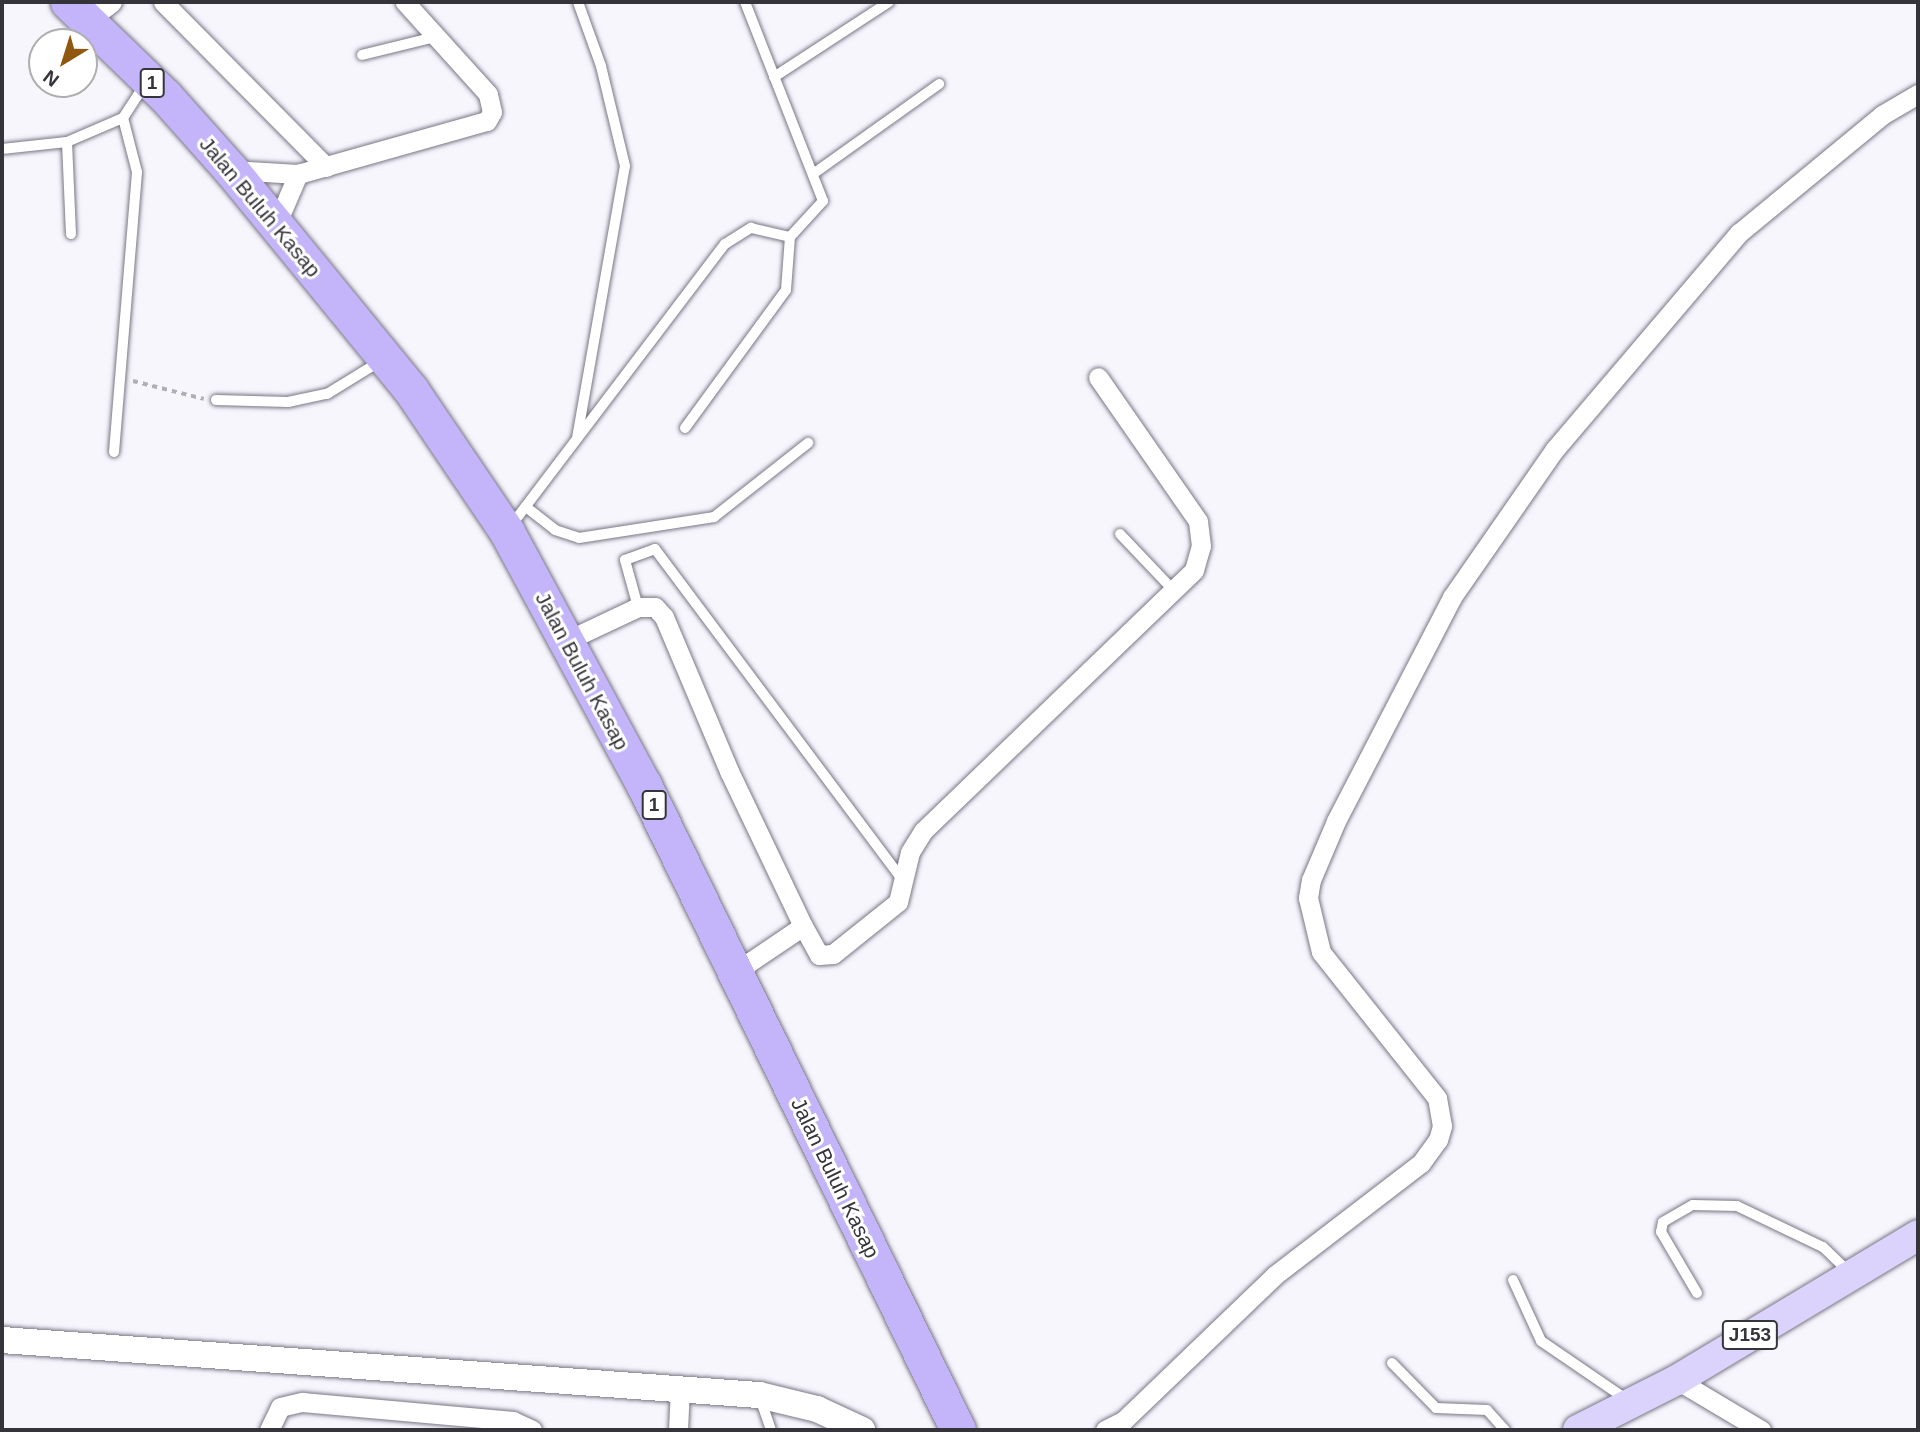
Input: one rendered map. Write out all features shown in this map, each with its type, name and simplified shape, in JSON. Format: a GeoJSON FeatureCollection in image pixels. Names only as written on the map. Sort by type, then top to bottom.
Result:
{"type":"FeatureCollection","features":[{"type":"Feature","properties":{"kind":"highway","name":"Jalan Buluh Kasap"},"geometry":{"type":"LineString","coordinates":[[90,8],[148,79],[231,170],[517,519],[566,641],[645,785],[958,1430]]}},
{"type":"Feature","properties":{"kind":"main road","name":"J153"},"geometry":{"type":"LineString","coordinates":[[1578,1430],[1677,1380],[1849,1273],[1918,1235]]}},
{"type":"Feature","properties":{"kind":"street"},"geometry":{"type":"LineString","coordinates":[[163,2],[326,167]]}},
{"type":"Feature","properties":{"kind":"street"},"geometry":{"type":"LineString","coordinates":[[231,170],[298,174],[487,121],[492,113],[488,94],[405,2]]}},
{"type":"Feature","properties":{"kind":"street"},"geometry":{"type":"LineString","coordinates":[[1105,1430],[1123,1421],[1275,1275],[1421,1163],[1438,1140],[1441,1112],[1437,1098],[1321,952],[1308,898],[1313,874],[1336,821],[1452,597],[1555,449],[1741,231],[1882,115],[1918,94]]}},
{"type":"Feature","properties":{"kind":"street"},"geometry":{"type":"LineString","coordinates":[[276,225],[298,174]]}},
{"type":"Feature","properties":{"kind":"street"},"geometry":{"type":"LineString","coordinates":[[566,641],[638,607],[655,607],[664,617],[729,771],[803,926],[819,956],[826,957],[892,910],[905,884],[910,852],[923,831],[1174,591],[1199,558],[1198,521],[1098,377]]}},
{"type":"Feature","properties":{"kind":"street"},"geometry":{"type":"LineString","coordinates":[[735,972],[803,926]]}},
{"type":"Feature","properties":{"kind":"street"},"geometry":{"type":"LineString","coordinates":[[2,1340],[680,1387],[759,1395],[817,1409],[862,1430]]}},
{"type":"Feature","properties":{"kind":"street"},"geometry":{"type":"LineString","coordinates":[[1677,1380],[1761,1430]]}},
{"type":"Feature","properties":{"kind":"street"},"geometry":{"type":"LineString","coordinates":[[678,1430],[680,1387]]}},
{"type":"Feature","properties":{"kind":"street"},"geometry":{"type":"LineString","coordinates":[[269,1430],[272,1416],[290,1402],[420,1422],[513,1421],[532,1430]]}},
{"type":"Feature","properties":{"kind":"lane"},"geometry":{"type":"LineString","coordinates":[[576,441],[625,166],[601,66],[578,2]]}},
{"type":"Feature","properties":{"kind":"lane"},"geometry":{"type":"LineString","coordinates":[[685,428],[786,289],[790,237],[823,201],[745,2]]}},
{"type":"Feature","properties":{"kind":"lane"},"geometry":{"type":"LineString","coordinates":[[774,77],[889,2]]}},
{"type":"Feature","properties":{"kind":"lane"},"geometry":{"type":"LineString","coordinates":[[362,55],[436,37]]}},
{"type":"Feature","properties":{"kind":"lane"},"geometry":{"type":"LineString","coordinates":[[2,149],[67,142],[123,118],[148,79]]}},
{"type":"Feature","properties":{"kind":"lane"},"geometry":{"type":"LineString","coordinates":[[813,174],[939,84]]}},
{"type":"Feature","properties":{"kind":"lane"},"geometry":{"type":"LineString","coordinates":[[114,452],[137,172],[123,118]]}},
{"type":"Feature","properties":{"kind":"lane"},"geometry":{"type":"LineString","coordinates":[[67,142],[71,234]]}},
{"type":"Feature","properties":{"kind":"lane"},"geometry":{"type":"LineString","coordinates":[[790,237],[761,228],[733,237],[517,519],[579,538],[714,517],[808,443]]}},
{"type":"Feature","properties":{"kind":"lane"},"geometry":{"type":"LineString","coordinates":[[216,400],[288,402],[327,394],[385,358]]}},
{"type":"Feature","properties":{"kind":"lane"},"geometry":{"type":"LineString","coordinates":[[1120,534],[1174,591]]}},
{"type":"Feature","properties":{"kind":"lane"},"geometry":{"type":"LineString","coordinates":[[638,607],[625,560],[655,549],[905,884]]}},
{"type":"Feature","properties":{"kind":"lane"},"geometry":{"type":"LineString","coordinates":[[1697,1293],[1661,1232],[1663,1222],[1693,1205],[1737,1206],[1823,1247],[1849,1273]]}},
{"type":"Feature","properties":{"kind":"lane"},"geometry":{"type":"LineString","coordinates":[[1513,1280],[1541,1341],[1632,1403]]}},
{"type":"Feature","properties":{"kind":"lane"},"geometry":{"type":"LineString","coordinates":[[1392,1363],[1436,1408],[1487,1410],[1505,1430]]}},
{"type":"Feature","properties":{"kind":"lane"},"geometry":{"type":"LineString","coordinates":[[759,1395],[771,1430]]}},
{"type":"Feature","properties":{"kind":"path"},"geometry":{"type":"LineString","coordinates":[[120,376],[152,389],[216,400]]}}]}
